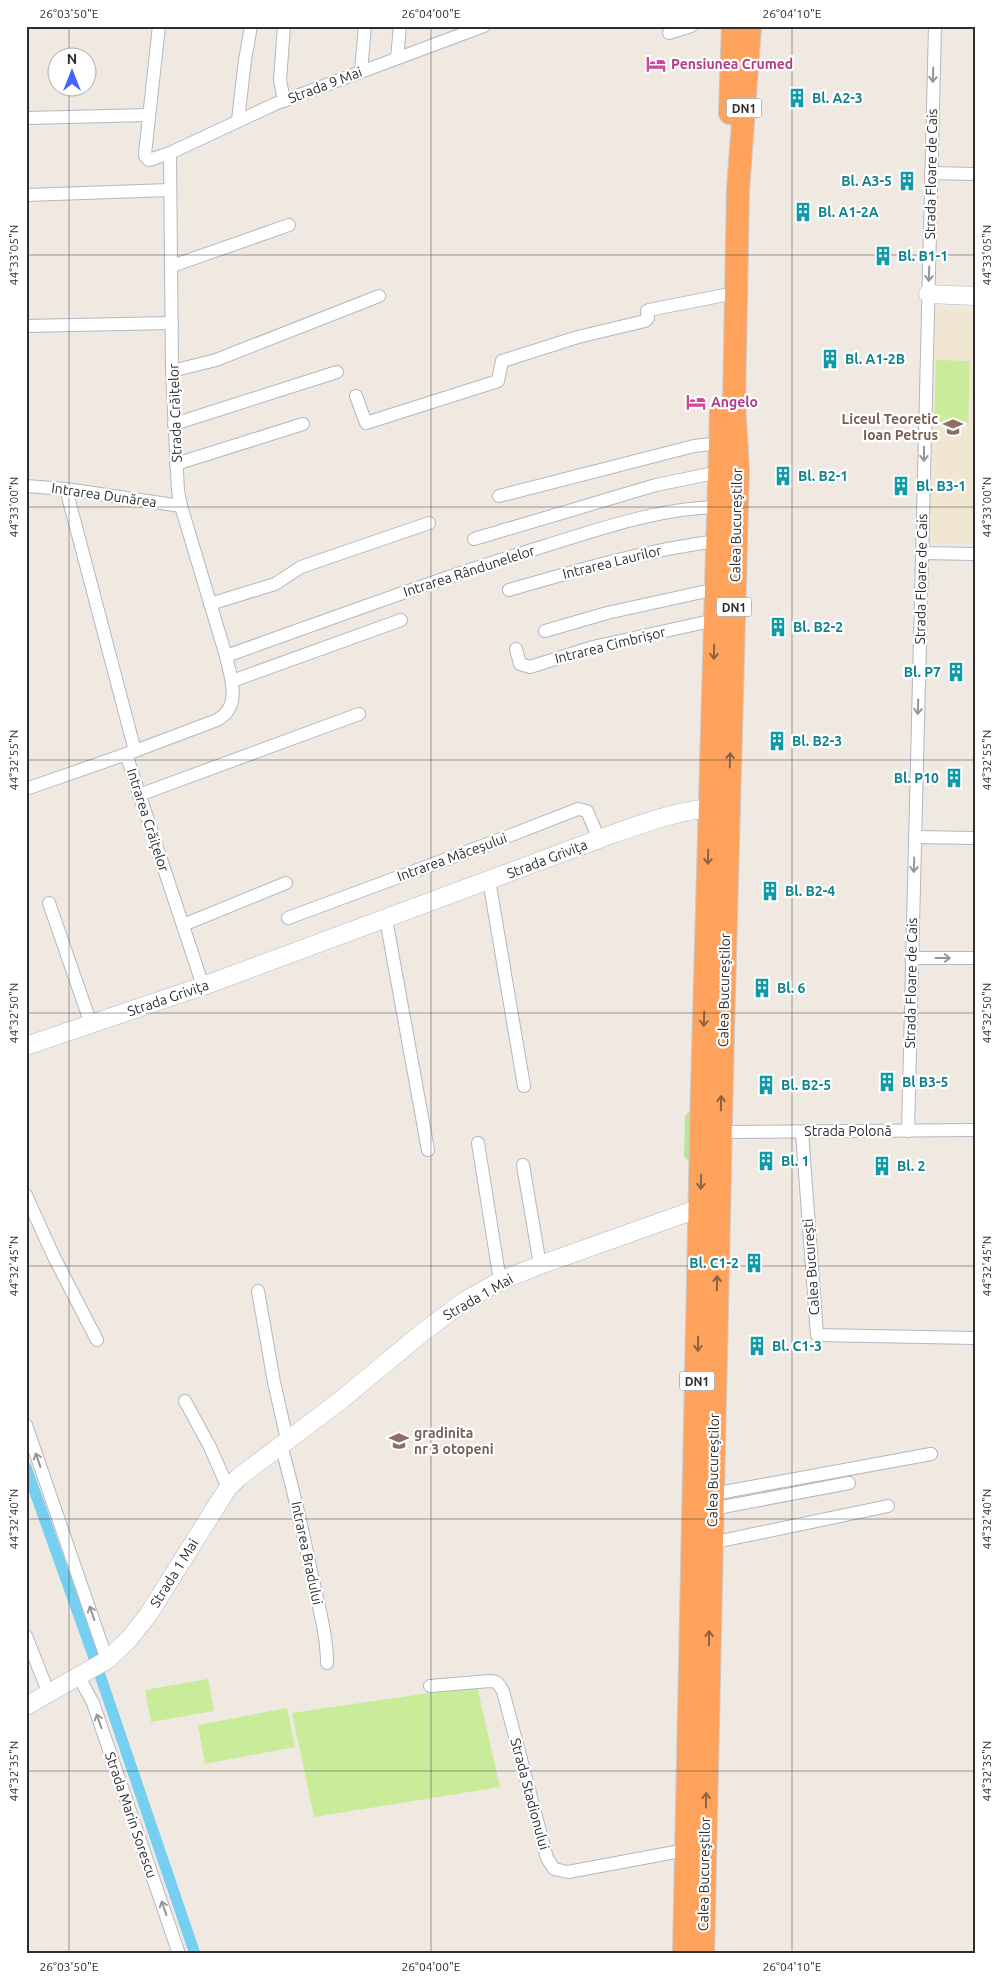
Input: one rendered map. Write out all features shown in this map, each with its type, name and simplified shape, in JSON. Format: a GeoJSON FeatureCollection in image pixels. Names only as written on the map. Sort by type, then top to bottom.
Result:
{"type":"FeatureCollection","features":[{"type":"Feature","properties":{"kind":"highway","name":"Calea Bucureștilor"},"geometry":{"type":"LineString","coordinates":[[684,1954],[710,808],[733,26]]}},
{"type":"Feature","properties":{"kind":"highway","name":"Calea Bucureștilor"},"geometry":{"type":"LineString","coordinates":[[702,1954],[720,1132],[738,477],[734,405],[738,183],[750,26]]}},
{"type":"Feature","properties":{"kind":"street"},"geometry":{"type":"LineString","coordinates":[[159,26],[145,156],[152,160],[170,153]]}},
{"type":"Feature","properties":{"kind":"street"},"geometry":{"type":"LineString","coordinates":[[238,120],[251,26]]}},
{"type":"Feature","properties":{"kind":"street"},"geometry":{"type":"LineString","coordinates":[[284,26],[280,80],[284,101]]}},
{"type":"Feature","properties":{"kind":"street"},"geometry":{"type":"LineString","coordinates":[[361,71],[365,26]]}},
{"type":"Feature","properties":{"kind":"street"},"geometry":{"type":"LineString","coordinates":[[397,58],[400,26]]}},
{"type":"Feature","properties":{"kind":"street","name":"Strada 9 Mai"},"geometry":{"type":"LineString","coordinates":[[170,153],[238,120],[397,58],[452,32],[484,26]]}},
{"type":"Feature","properties":{"kind":"street"},"geometry":{"type":"LineString","coordinates":[[669,33],[691,26]]}},
{"type":"Feature","properties":{"kind":"street","name":"Strada Floare de Cais"},"geometry":{"type":"LineString","coordinates":[[908,1131],[935,26]]}},
{"type":"Feature","properties":{"kind":"street"},"geometry":{"type":"LineString","coordinates":[[26,118],[149,115]]}},
{"type":"Feature","properties":{"kind":"street","name":"Strada Crăițelor"},"geometry":{"type":"LineString","coordinates":[[131,753],[222,717],[227,714],[232,705],[232,681],[181,506],[176,464],[172,371],[170,153]]}},
{"type":"Feature","properties":{"kind":"street"},"geometry":{"type":"LineString","coordinates":[[930,173],[975,174]]}},
{"type":"Feature","properties":{"kind":"street"},"geometry":{"type":"LineString","coordinates":[[26,195],[170,190]]}},
{"type":"Feature","properties":{"kind":"street"},"geometry":{"type":"LineString","coordinates":[[172,266],[289,225]]}},
{"type":"Feature","properties":{"kind":"street"},"geometry":{"type":"LineString","coordinates":[[928,294],[975,296]]}},
{"type":"Feature","properties":{"kind":"street"},"geometry":{"type":"LineString","coordinates":[[356,396],[366,423],[498,381],[502,361],[578,337],[645,321],[648,318],[649,310],[725,295]]}},
{"type":"Feature","properties":{"kind":"street"},"geometry":{"type":"LineString","coordinates":[[172,371],[216,360],[379,296]]}},
{"type":"Feature","properties":{"kind":"street"},"geometry":{"type":"LineString","coordinates":[[26,326],[172,323]]}},
{"type":"Feature","properties":{"kind":"street"},"geometry":{"type":"LineString","coordinates":[[174,424],[337,372]]}},
{"type":"Feature","properties":{"kind":"street"},"geometry":{"type":"LineString","coordinates":[[176,464],[303,424]]}},
{"type":"Feature","properties":{"kind":"street"},"geometry":{"type":"LineString","coordinates":[[499,496],[694,446],[720,442]]}},
{"type":"Feature","properties":{"kind":"street"},"geometry":{"type":"LineString","coordinates":[[474,539],[647,488],[719,472]]}},
{"type":"Feature","properties":{"kind":"street","name":"Intrarea Dunărea"},"geometry":{"type":"LineString","coordinates":[[26,486],[66,489],[181,506]]}},
{"type":"Feature","properties":{"kind":"street"},"geometry":{"type":"LineString","coordinates":[[66,489],[131,753]]}},
{"type":"Feature","properties":{"kind":"street","name":"Intrarea Rândunelelor"},"geometry":{"type":"LineString","coordinates":[[226,656],[478,567],[583,534],[681,509],[718,507]]}},
{"type":"Feature","properties":{"kind":"street"},"geometry":{"type":"LineString","coordinates":[[210,604],[281,581],[301,567],[429,524]]}},
{"type":"Feature","properties":{"kind":"street","name":"Intrarea Laurilor"},"geometry":{"type":"LineString","coordinates":[[509,590],[606,562],[681,546],[717,541]]}},
{"type":"Feature","properties":{"kind":"street"},"geometry":{"type":"LineString","coordinates":[[922,553],[975,554]]}},
{"type":"Feature","properties":{"kind":"street"},"geometry":{"type":"LineString","coordinates":[[545,630],[607,613],[716,589]]}},
{"type":"Feature","properties":{"kind":"street"},"geometry":{"type":"LineString","coordinates":[[232,681],[401,620]]}},
{"type":"Feature","properties":{"kind":"street","name":"Intrarea Cimbrișor"},"geometry":{"type":"LineString","coordinates":[[516,649],[520,664],[530,666],[594,647],[715,620]]}},
{"type":"Feature","properties":{"kind":"street"},"geometry":{"type":"LineString","coordinates":[[139,795],[360,714]]}},
{"type":"Feature","properties":{"kind":"street","name":"Intrarea Crăițelor"},"geometry":{"type":"LineString","coordinates":[[26,788],[131,753],[139,795],[203,986]]}},
{"type":"Feature","properties":{"kind":"street","name":"Strada Grivița"},"geometry":{"type":"LineString","coordinates":[[26,1046],[203,986],[599,839],[663,817],[710,808]]}},
{"type":"Feature","properties":{"kind":"street","name":"Intrarea Măceșului"},"geometry":{"type":"LineString","coordinates":[[288,918],[578,809],[587,810],[599,839]]}},
{"type":"Feature","properties":{"kind":"street"},"geometry":{"type":"LineString","coordinates":[[914,837],[975,838]]}},
{"type":"Feature","properties":{"kind":"street"},"geometry":{"type":"LineString","coordinates":[[490,880],[524,1086]]}},
{"type":"Feature","properties":{"kind":"street"},"geometry":{"type":"LineString","coordinates":[[183,925],[286,883]]}},
{"type":"Feature","properties":{"kind":"street"},"geometry":{"type":"LineString","coordinates":[[49,903],[91,1024]]}},
{"type":"Feature","properties":{"kind":"street"},"geometry":{"type":"LineString","coordinates":[[386,919],[428,1150]]}},
{"type":"Feature","properties":{"kind":"street"},"geometry":{"type":"LineString","coordinates":[[911,958],[975,958]]}},
{"type":"Feature","properties":{"kind":"street","name":"Strada Polonă"},"geometry":{"type":"LineString","coordinates":[[720,1132],[975,1130]]}},
{"type":"Feature","properties":{"kind":"street","name":"Calea București"},"geometry":{"type":"LineString","coordinates":[[802,1132],[817,1335],[975,1338]]}},
{"type":"Feature","properties":{"kind":"street"},"geometry":{"type":"LineString","coordinates":[[478,1143],[500,1281]]}},
{"type":"Feature","properties":{"kind":"street"},"geometry":{"type":"LineString","coordinates":[[524,1165],[540,1265]]}},
{"type":"Feature","properties":{"kind":"street"},"geometry":{"type":"LineString","coordinates":[[26,1195],[53,1255],[97,1340]]}},
{"type":"Feature","properties":{"kind":"street","name":"Strada 1 Mai"},"geometry":{"type":"LineString","coordinates":[[26,1706],[108,1660],[129,1639],[148,1615],[228,1488],[247,1470],[341,1400],[450,1311],[500,1281],[700,1208]]}},
{"type":"Feature","properties":{"kind":"street"},"geometry":{"type":"LineString","coordinates":[[258,1291],[284,1443]]}},
{"type":"Feature","properties":{"kind":"street"},"geometry":{"type":"LineString","coordinates":[[186,1400],[228,1488]]}},
{"type":"Feature","properties":{"kind":"street"},"geometry":{"type":"LineString","coordinates":[[26,1425],[108,1660]]}},
{"type":"Feature","properties":{"kind":"street","name":"Intrarea Bradului"},"geometry":{"type":"LineString","coordinates":[[284,1443],[320,1610],[326,1646],[326,1663]]}},
{"type":"Feature","properties":{"kind":"street"},"geometry":{"type":"LineString","coordinates":[[712,1502],[931,1454]]}},
{"type":"Feature","properties":{"kind":"street"},"geometry":{"type":"LineString","coordinates":[[712,1502],[849,1483]]}},
{"type":"Feature","properties":{"kind":"street"},"geometry":{"type":"LineString","coordinates":[[711,1543],[888,1506]]}},
{"type":"Feature","properties":{"kind":"street"},"geometry":{"type":"LineString","coordinates":[[26,1636],[49,1694]]}},
{"type":"Feature","properties":{"kind":"street","name":"Strada Marin Sorescu"},"geometry":{"type":"LineString","coordinates":[[79,1677],[93,1703],[179,1954]]}},
{"type":"Feature","properties":{"kind":"street","name":"Strada Stadionului"},"geometry":{"type":"LineString","coordinates":[[430,1686],[490,1681],[496,1681],[499,1684],[503,1691],[547,1858],[554,1869],[568,1872],[686,1850]]}},
{"type":"Feature","properties":{"kind":"shaded area","name":"Liceul Teoretic Ioan Petrus"},"geometry":{"type":"Polygon","coordinates":[[[935,309],[975,310],[975,544],[927,544],[935,309]]]}},
{"type":"Feature","properties":{"kind":"green space"},"geometry":{"type":"Polygon","coordinates":[[[936,360],[970,361],[968,426],[934,425],[936,360]]]}},
{"type":"Feature","properties":{"kind":"green space"},"geometry":{"type":"Polygon","coordinates":[[[693,1107],[692,1166],[684,1156],[685,1116],[693,1107]]]}},
{"type":"Feature","properties":{"kind":"green space"},"geometry":{"type":"Polygon","coordinates":[[[208,1679],[214,1711],[151,1722],[145,1690],[208,1679]]]}},
{"type":"Feature","properties":{"kind":"green space"},"geometry":{"type":"Polygon","coordinates":[[[477,1686],[500,1787],[314,1817],[292,1713],[477,1686]]]}},
{"type":"Feature","properties":{"kind":"green space"},"geometry":{"type":"Polygon","coordinates":[[[287,1708],[295,1747],[205,1764],[198,1725],[287,1708]]]}},
{"type":"Feature","properties":{"kind":"waterway"},"geometry":{"type":"LineString","coordinates":[[26,1467],[94,1658]]}},
{"type":"Feature","properties":{"kind":"waterway"},"geometry":{"type":"LineString","coordinates":[[100,1675],[195,1954]]}},
{"type":"Feature","properties":{"kind":"place","name":"Pensiunea Crumed"},"geometry":{"type":"Point","coordinates":[656,64]}},
{"type":"Feature","properties":{"kind":"place","name":"Bl. A2-3"},"geometry":{"type":"Point","coordinates":[797,98]}},
{"type":"Feature","properties":{"kind":"place","name":"Bl. A3-5"},"geometry":{"type":"Point","coordinates":[907,181]}},
{"type":"Feature","properties":{"kind":"place","name":"Bl. A1-2A"},"geometry":{"type":"Point","coordinates":[803,212]}},
{"type":"Feature","properties":{"kind":"place","name":"Bl. B1-1"},"geometry":{"type":"Point","coordinates":[883,256]}},
{"type":"Feature","properties":{"kind":"place","name":"Bl. A1-2B"},"geometry":{"type":"Point","coordinates":[830,359]}},
{"type":"Feature","properties":{"kind":"place","name":"Angelo"},"geometry":{"type":"Point","coordinates":[696,402]}},
{"type":"Feature","properties":{"kind":"place","name":"Liceul Teoretic Ioan Petrus"},"geometry":{"type":"Point","coordinates":[953,427]}},
{"type":"Feature","properties":{"kind":"place","name":"Bl. B2-1"},"geometry":{"type":"Point","coordinates":[783,476]}},
{"type":"Feature","properties":{"kind":"place","name":"Bl. B3-1"},"geometry":{"type":"Point","coordinates":[901,486]}},
{"type":"Feature","properties":{"kind":"place","name":"Bl. B2-2"},"geometry":{"type":"Point","coordinates":[778,627]}},
{"type":"Feature","properties":{"kind":"place","name":"Bl. P7"},"geometry":{"type":"Point","coordinates":[956,672]}},
{"type":"Feature","properties":{"kind":"place","name":"Bl. B2-3"},"geometry":{"type":"Point","coordinates":[777,741]}},
{"type":"Feature","properties":{"kind":"place","name":"Bl. P10"},"geometry":{"type":"Point","coordinates":[954,778]}},
{"type":"Feature","properties":{"kind":"place","name":"Bl. B2-4"},"geometry":{"type":"Point","coordinates":[770,891]}},
{"type":"Feature","properties":{"kind":"place","name":"Bl. 6"},"geometry":{"type":"Point","coordinates":[762,988]}},
{"type":"Feature","properties":{"kind":"place","name":"Bl B3-5"},"geometry":{"type":"Point","coordinates":[887,1082]}},
{"type":"Feature","properties":{"kind":"place","name":"Bl. B2-5"},"geometry":{"type":"Point","coordinates":[766,1085]}},
{"type":"Feature","properties":{"kind":"place","name":"Bl. 1"},"geometry":{"type":"Point","coordinates":[766,1161]}},
{"type":"Feature","properties":{"kind":"place","name":"Bl. 2"},"geometry":{"type":"Point","coordinates":[882,1166]}},
{"type":"Feature","properties":{"kind":"place","name":"Bl. C1-2"},"geometry":{"type":"Point","coordinates":[754,1263]}},
{"type":"Feature","properties":{"kind":"place","name":"Bl. C1-3"},"geometry":{"type":"Point","coordinates":[757,1346]}},
{"type":"Feature","properties":{"kind":"place","name":"gradinita nr 3 otopeni"},"geometry":{"type":"Point","coordinates":[399,1441]}}]}
